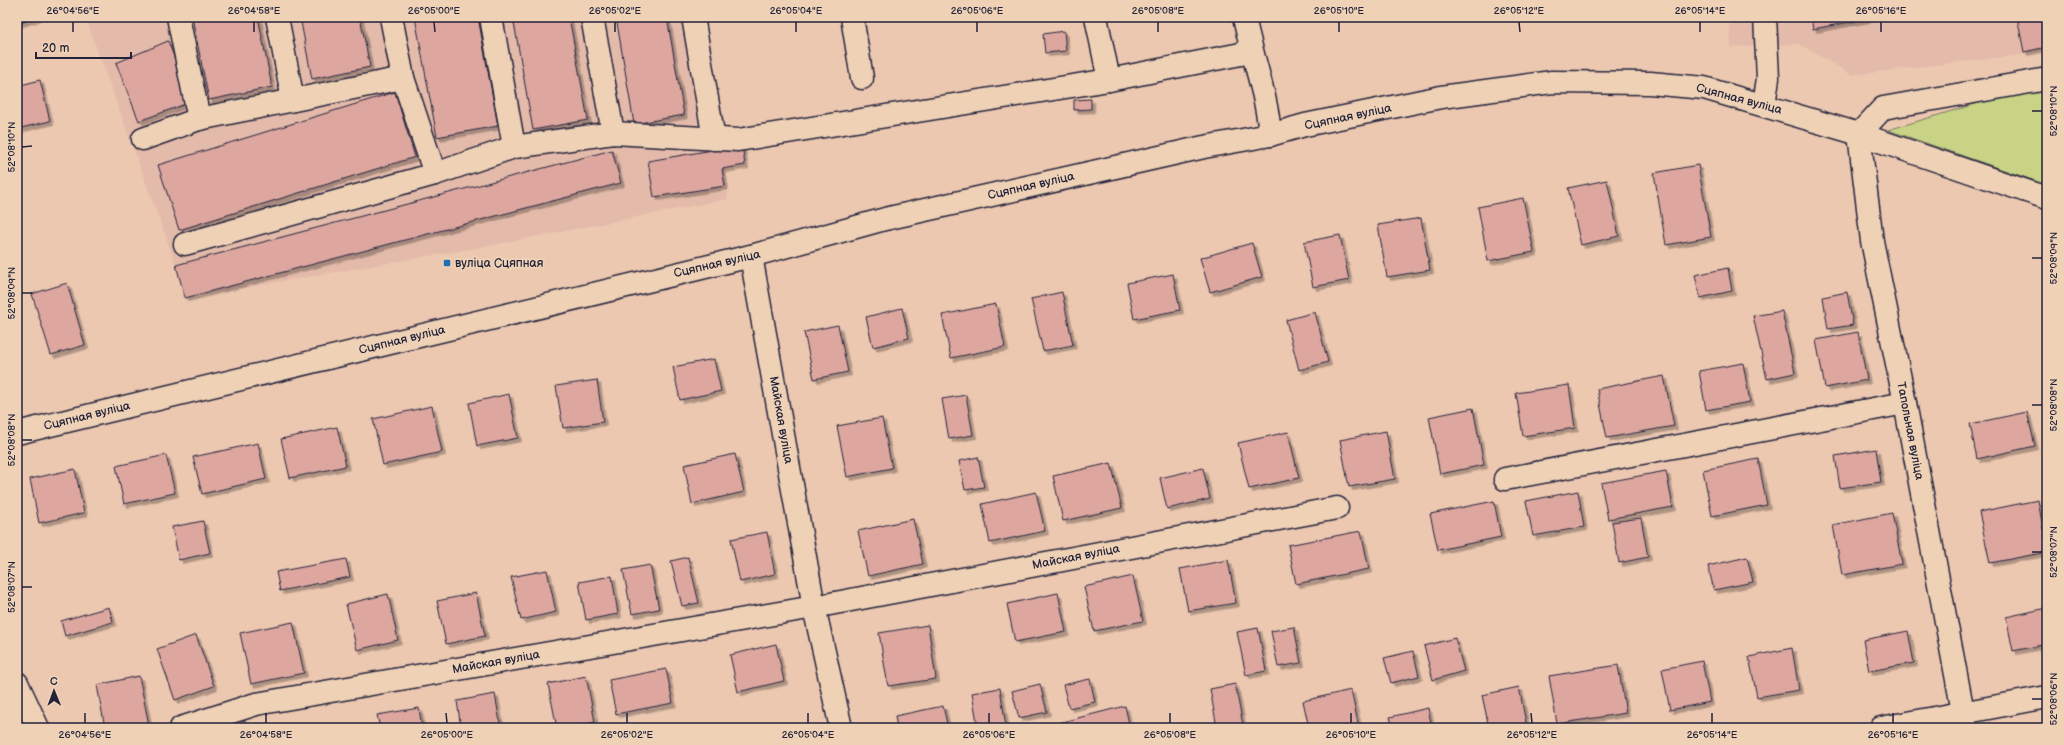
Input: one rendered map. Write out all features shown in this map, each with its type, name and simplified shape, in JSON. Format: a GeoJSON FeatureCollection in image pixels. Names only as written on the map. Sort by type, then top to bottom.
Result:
{"type":"FeatureCollection","features":[{"type":"Feature","properties":{"kind":"street"},"geometry":{"type":"LineString","coordinates":[[178,17],[199,119]]}},
{"type":"Feature","properties":{"kind":"street"},"geometry":{"type":"LineString","coordinates":[[277,17],[293,100]]}},
{"type":"Feature","properties":{"kind":"street"},"geometry":{"type":"LineString","coordinates":[[392,17],[403,78],[435,174]]}},
{"type":"Feature","properties":{"kind":"street"},"geometry":{"type":"LineString","coordinates":[[491,17],[514,147]]}},
{"type":"Feature","properties":{"kind":"street"},"geometry":{"type":"LineString","coordinates":[[592,17],[613,133]]}},
{"type":"Feature","properties":{"kind":"street"},"geometry":{"type":"LineString","coordinates":[[693,17],[714,139]]}},
{"type":"Feature","properties":{"kind":"street"},"geometry":{"type":"LineString","coordinates":[[852,17],[862,78]]}},
{"type":"Feature","properties":{"kind":"street"},"geometry":{"type":"LineString","coordinates":[[1096,17],[1109,80]]}},
{"type":"Feature","properties":{"kind":"street"},"geometry":{"type":"LineString","coordinates":[[1244,17],[1251,52],[1268,114],[1270,135]]}},
{"type":"Feature","properties":{"kind":"street"},"geometry":{"type":"LineString","coordinates":[[1764,105],[1768,78],[1765,17]]}},
{"type":"Feature","properties":{"kind":"street"},"geometry":{"type":"LineString","coordinates":[[184,244],[435,174],[514,147],[613,133],[738,140],[1109,80],[1251,52]]}},
{"type":"Feature","properties":{"kind":"street"},"geometry":{"type":"LineString","coordinates":[[143,139],[199,119],[403,78]]}},
{"type":"Feature","properties":{"kind":"street"},"geometry":{"type":"LineString","coordinates":[[1859,134],[1883,108],[2047,79]]}},
{"type":"Feature","properties":{"kind":"street","name":"Сцяпная вуліца"},"geometry":{"type":"LineString","coordinates":[[17,433],[751,256],[885,219],[1204,147],[1270,135],[1305,125],[1441,97],[1552,82],[1650,83],[1704,88],[1859,134],[2047,198]]}},
{"type":"Feature","properties":{"kind":"street","name":"Тапольная вуліца"},"geometry":{"type":"LineString","coordinates":[[1859,134],[1872,241],[1905,403],[1965,721]]}},
{"type":"Feature","properties":{"kind":"street","name":"Майская вуліца"},"geometry":{"type":"LineString","coordinates":[[751,256],[814,607],[842,728]]}},
{"type":"Feature","properties":{"kind":"street"},"geometry":{"type":"LineString","coordinates":[[1505,479],[1905,403]]}},
{"type":"Feature","properties":{"kind":"street","name":"Майская вуліца"},"geometry":{"type":"LineString","coordinates":[[181,728],[256,704],[814,607],[1337,508]]}},
{"type":"Feature","properties":{"kind":"street"},"geometry":{"type":"LineString","coordinates":[[17,683],[38,728]]}},
{"type":"Feature","properties":{"kind":"street"},"geometry":{"type":"LineString","coordinates":[[1881,728],[1965,721],[2047,697]]}},
{"type":"Feature","properties":{"kind":"shaded area"},"geometry":{"type":"Polygon","coordinates":[[[85,17],[705,17],[724,129],[728,199],[499,244],[185,298],[176,265],[85,17]]]}},
{"type":"Feature","properties":{"kind":"shaded area"},"geometry":{"type":"Polygon","coordinates":[[[1729,17],[2047,17],[2047,50],[2021,55],[1852,75],[1799,44],[1731,47],[1729,17]]]}},
{"type":"Feature","properties":{"kind":"green space"},"geometry":{"type":"Polygon","coordinates":[[[2047,89],[2047,185],[1888,130],[1999,97],[2047,89]]]}},
{"type":"Feature","properties":{"kind":"building"},"geometry":{"type":"Polygon","coordinates":[[[17,17],[38,17],[17,24],[17,17]]]}},
{"type":"Feature","properties":{"kind":"building"},"geometry":{"type":"Polygon","coordinates":[[[192,17],[258,17],[272,87],[209,100],[192,17]]]}},
{"type":"Feature","properties":{"kind":"building"},"geometry":{"type":"Polygon","coordinates":[[[300,17],[360,17],[370,67],[312,79],[300,17]]]}},
{"type":"Feature","properties":{"kind":"building"},"geometry":{"type":"Polygon","coordinates":[[[415,17],[478,17],[498,126],[437,137],[415,17]]]}},
{"type":"Feature","properties":{"kind":"building"},"geometry":{"type":"Polygon","coordinates":[[[513,17],[569,17],[588,120],[533,130],[513,17]]]}},
{"type":"Feature","properties":{"kind":"building"},"geometry":{"type":"Polygon","coordinates":[[[616,17],[667,17],[684,115],[634,124],[616,17]]]}},
{"type":"Feature","properties":{"kind":"building"},"geometry":{"type":"Polygon","coordinates":[[[1811,17],[1877,17],[1813,29],[1811,17]]]}},
{"type":"Feature","properties":{"kind":"building"},"geometry":{"type":"Polygon","coordinates":[[[2017,17],[2047,17],[2047,47],[2024,52],[2017,17]]]}},
{"type":"Feature","properties":{"kind":"building"},"geometry":{"type":"Polygon","coordinates":[[[1064,31],[1066,51],[1045,53],[1043,34],[1064,31]]]}},
{"type":"Feature","properties":{"kind":"building"},"geometry":{"type":"Polygon","coordinates":[[[168,41],[191,102],[139,121],[116,63],[168,41]]]}},
{"type":"Feature","properties":{"kind":"building"},"geometry":{"type":"Polygon","coordinates":[[[40,80],[50,121],[17,129],[17,86],[40,80]]]}},
{"type":"Feature","properties":{"kind":"building"},"geometry":{"type":"Polygon","coordinates":[[[395,92],[415,157],[179,230],[158,165],[395,92]]]}},
{"type":"Feature","properties":{"kind":"building"},"geometry":{"type":"Polygon","coordinates":[[[1091,99],[1091,109],[1074,110],[1074,100],[1091,99]]]}},
{"type":"Feature","properties":{"kind":"building"},"geometry":{"type":"Polygon","coordinates":[[[742,145],[745,165],[722,169],[725,186],[654,197],[648,161],[742,145]]]}},
{"type":"Feature","properties":{"kind":"building"},"geometry":{"type":"Polygon","coordinates":[[[612,150],[621,183],[185,298],[176,265],[612,150]]]}},
{"type":"Feature","properties":{"kind":"building"},"geometry":{"type":"Polygon","coordinates":[[[1698,165],[1711,237],[1666,245],[1654,173],[1698,165]]]}},
{"type":"Feature","properties":{"kind":"building"},"geometry":{"type":"Polygon","coordinates":[[[1607,180],[1619,236],[1581,245],[1568,188],[1607,180]]]}},
{"type":"Feature","properties":{"kind":"building"},"geometry":{"type":"Polygon","coordinates":[[[1523,198],[1534,252],[1488,261],[1478,207],[1523,198]]]}},
{"type":"Feature","properties":{"kind":"building"},"geometry":{"type":"Polygon","coordinates":[[[1421,218],[1430,270],[1387,277],[1378,225],[1421,218]]]}},
{"type":"Feature","properties":{"kind":"building"},"geometry":{"type":"Polygon","coordinates":[[[1340,235],[1349,280],[1313,287],[1304,242],[1340,235]]]}},
{"type":"Feature","properties":{"kind":"building"},"geometry":{"type":"Polygon","coordinates":[[[1252,243],[1262,277],[1210,292],[1200,258],[1252,243]]]}},
{"type":"Feature","properties":{"kind":"building"},"geometry":{"type":"Polygon","coordinates":[[[1728,268],[1732,291],[1700,298],[1695,275],[1728,268]]]}},
{"type":"Feature","properties":{"kind":"building"},"geometry":{"type":"Polygon","coordinates":[[[1173,274],[1180,310],[1134,319],[1127,283],[1173,274]]]}},
{"type":"Feature","properties":{"kind":"building"},"geometry":{"type":"Polygon","coordinates":[[[67,283],[85,345],[51,355],[32,294],[67,283]]]}},
{"type":"Feature","properties":{"kind":"building"},"geometry":{"type":"Polygon","coordinates":[[[1062,292],[1073,345],[1043,351],[1031,299],[1062,292]]]}},
{"type":"Feature","properties":{"kind":"building"},"geometry":{"type":"Polygon","coordinates":[[[1847,292],[1853,325],[1828,329],[1823,297],[1847,292]]]}},
{"type":"Feature","properties":{"kind":"building"},"geometry":{"type":"Polygon","coordinates":[[[996,304],[1005,347],[951,358],[942,315],[996,304]]]}},
{"type":"Feature","properties":{"kind":"building"},"geometry":{"type":"Polygon","coordinates":[[[902,308],[909,338],[873,347],[866,317],[902,308]]]}},
{"type":"Feature","properties":{"kind":"building"},"geometry":{"type":"Polygon","coordinates":[[[1782,311],[1795,373],[1767,379],[1753,316],[1782,311]]]}},
{"type":"Feature","properties":{"kind":"building"},"geometry":{"type":"Polygon","coordinates":[[[1315,312],[1328,362],[1299,370],[1286,320],[1315,312]]]}},
{"type":"Feature","properties":{"kind":"building"},"geometry":{"type":"Polygon","coordinates":[[[838,325],[848,372],[814,379],[804,332],[838,325]]]}},
{"type":"Feature","properties":{"kind":"building"},"geometry":{"type":"Polygon","coordinates":[[[1858,332],[1867,380],[1825,388],[1816,340],[1858,332]]]}},
{"type":"Feature","properties":{"kind":"building"},"geometry":{"type":"Polygon","coordinates":[[[714,359],[721,391],[680,400],[673,367],[714,359]]]}},
{"type":"Feature","properties":{"kind":"building"},"geometry":{"type":"Polygon","coordinates":[[[1743,363],[1750,402],[1706,410],[1699,371],[1743,363]]]}},
{"type":"Feature","properties":{"kind":"building"},"geometry":{"type":"Polygon","coordinates":[[[1664,376],[1674,426],[1607,438],[1597,389],[1664,376]]]}},
{"type":"Feature","properties":{"kind":"building"},"geometry":{"type":"Polygon","coordinates":[[[597,380],[603,422],[563,428],[556,386],[597,380]]]}},
{"type":"Feature","properties":{"kind":"building"},"geometry":{"type":"Polygon","coordinates":[[[1569,385],[1575,428],[1523,436],[1516,393],[1569,385]]]}},
{"type":"Feature","properties":{"kind":"building"},"geometry":{"type":"Polygon","coordinates":[[[509,394],[518,438],[477,446],[469,403],[509,394]]]}},
{"type":"Feature","properties":{"kind":"building"},"geometry":{"type":"Polygon","coordinates":[[[966,395],[973,435],[949,439],[942,399],[966,395]]]}},
{"type":"Feature","properties":{"kind":"building"},"geometry":{"type":"Polygon","coordinates":[[[432,406],[442,452],[383,465],[373,419],[432,406]]]}},
{"type":"Feature","properties":{"kind":"building"},"geometry":{"type":"Polygon","coordinates":[[[1473,408],[1484,465],[1440,474],[1429,417],[1473,408]]]}},
{"type":"Feature","properties":{"kind":"building"},"geometry":{"type":"Polygon","coordinates":[[[2027,412],[2035,446],[1977,459],[1970,424],[2027,412]]]}},
{"type":"Feature","properties":{"kind":"building"},"geometry":{"type":"Polygon","coordinates":[[[882,418],[892,468],[847,477],[837,426],[882,418]]]}},
{"type":"Feature","properties":{"kind":"building"},"geometry":{"type":"Polygon","coordinates":[[[337,427],[346,466],[290,478],[281,439],[337,427]]]}},
{"type":"Feature","properties":{"kind":"building"},"geometry":{"type":"Polygon","coordinates":[[[1386,431],[1395,479],[1349,487],[1340,440],[1386,431]]]}},
{"type":"Feature","properties":{"kind":"building"},"geometry":{"type":"Polygon","coordinates":[[[1288,432],[1299,478],[1249,489],[1238,443],[1288,432]]]}},
{"type":"Feature","properties":{"kind":"building"},"geometry":{"type":"Polygon","coordinates":[[[258,443],[266,479],[202,494],[193,457],[258,443]]]}},
{"type":"Feature","properties":{"kind":"building"},"geometry":{"type":"Polygon","coordinates":[[[1876,449],[1881,482],[1840,488],[1835,456],[1876,449]]]}},
{"type":"Feature","properties":{"kind":"building"},"geometry":{"type":"Polygon","coordinates":[[[735,454],[744,492],[692,504],[684,465],[735,454]]]}},
{"type":"Feature","properties":{"kind":"building"},"geometry":{"type":"Polygon","coordinates":[[[166,455],[175,493],[124,504],[116,466],[166,455]]]}},
{"type":"Feature","properties":{"kind":"building"},"geometry":{"type":"Polygon","coordinates":[[[978,457],[984,487],[965,490],[959,461],[978,457]]]}},
{"type":"Feature","properties":{"kind":"building"},"geometry":{"type":"Polygon","coordinates":[[[1758,459],[1767,505],[1712,516],[1703,470],[1758,459]]]}},
{"type":"Feature","properties":{"kind":"building"},"geometry":{"type":"Polygon","coordinates":[[[1111,463],[1122,508],[1063,521],[1053,476],[1111,463]]]}},
{"type":"Feature","properties":{"kind":"building"},"geometry":{"type":"Polygon","coordinates":[[[1203,468],[1210,499],[1167,509],[1160,478],[1203,468]]]}},
{"type":"Feature","properties":{"kind":"building"},"geometry":{"type":"Polygon","coordinates":[[[75,469],[84,513],[39,523],[30,479],[75,469]]]}},
{"type":"Feature","properties":{"kind":"building"},"geometry":{"type":"Polygon","coordinates":[[[1666,471],[1673,507],[1608,519],[1601,483],[1666,471]]]}},
{"type":"Feature","properties":{"kind":"building"},"geometry":{"type":"Polygon","coordinates":[[[1578,491],[1584,527],[1533,536],[1526,501],[1578,491]]]}},
{"type":"Feature","properties":{"kind":"building"},"geometry":{"type":"Polygon","coordinates":[[[1036,492],[1045,531],[990,543],[982,504],[1036,492]]]}},
{"type":"Feature","properties":{"kind":"building"},"geometry":{"type":"Polygon","coordinates":[[[2038,500],[2047,552],[1990,563],[1979,512],[2038,500]]]}},
{"type":"Feature","properties":{"kind":"building"},"geometry":{"type":"Polygon","coordinates":[[[1494,501],[1501,537],[1438,550],[1430,514],[1494,501]]]}},
{"type":"Feature","properties":{"kind":"building"},"geometry":{"type":"Polygon","coordinates":[[[1892,513],[1902,564],[1842,575],[1833,525],[1892,513]]]}},
{"type":"Feature","properties":{"kind":"building"},"geometry":{"type":"Polygon","coordinates":[[[1641,518],[1648,557],[1619,563],[1612,522],[1641,518]]]}},
{"type":"Feature","properties":{"kind":"building"},"geometry":{"type":"Polygon","coordinates":[[[913,519],[923,564],[868,576],[858,531],[913,519]]]}},
{"type":"Feature","properties":{"kind":"building"},"geometry":{"type":"Polygon","coordinates":[[[203,521],[210,553],[179,560],[172,527],[203,521]]]}},
{"type":"Feature","properties":{"kind":"building"},"geometry":{"type":"Polygon","coordinates":[[[1361,531],[1369,569],[1296,584],[1288,545],[1361,531]]]}},
{"type":"Feature","properties":{"kind":"building"},"geometry":{"type":"Polygon","coordinates":[[[767,532],[775,574],[740,582],[731,539],[767,532]]]}},
{"type":"Feature","properties":{"kind":"building"},"geometry":{"type":"Polygon","coordinates":[[[688,557],[699,603],[682,606],[671,561],[688,557]]]}},
{"type":"Feature","properties":{"kind":"building"},"geometry":{"type":"Polygon","coordinates":[[[1747,557],[1753,582],[1714,590],[1708,566],[1747,557]]]}},
{"type":"Feature","properties":{"kind":"building"},"geometry":{"type":"Polygon","coordinates":[[[346,559],[350,577],[280,591],[276,572],[346,559]]]}},
{"type":"Feature","properties":{"kind":"building"},"geometry":{"type":"Polygon","coordinates":[[[1228,560],[1236,603],[1188,611],[1180,569],[1228,560]]]}},
{"type":"Feature","properties":{"kind":"building"},"geometry":{"type":"Polygon","coordinates":[[[650,565],[659,609],[632,614],[623,570],[650,565]]]}},
{"type":"Feature","properties":{"kind":"building"},"geometry":{"type":"Polygon","coordinates":[[[547,570],[556,612],[521,620],[511,577],[547,570]]]}},
{"type":"Feature","properties":{"kind":"building"},"geometry":{"type":"Polygon","coordinates":[[[612,576],[618,614],[586,620],[579,582],[612,576]]]}},
{"type":"Feature","properties":{"kind":"building"},"geometry":{"type":"Polygon","coordinates":[[[1133,576],[1143,621],[1094,631],[1084,587],[1133,576]]]}},
{"type":"Feature","properties":{"kind":"building"},"geometry":{"type":"Polygon","coordinates":[[[476,593],[485,636],[446,644],[437,601],[476,593]]]}},
{"type":"Feature","properties":{"kind":"building"},"geometry":{"type":"Polygon","coordinates":[[[1058,593],[1066,632],[1015,642],[1007,604],[1058,593]]]}},
{"type":"Feature","properties":{"kind":"building"},"geometry":{"type":"Polygon","coordinates":[[[388,594],[398,640],[357,650],[346,604],[388,594]]]}},
{"type":"Feature","properties":{"kind":"building"},"geometry":{"type":"Polygon","coordinates":[[[109,607],[113,622],[65,636],[61,621],[109,607]]]}},
{"type":"Feature","properties":{"kind":"building"},"geometry":{"type":"Polygon","coordinates":[[[2047,608],[2047,644],[2013,651],[2006,617],[2047,608]]]}},
{"type":"Feature","properties":{"kind":"building"},"geometry":{"type":"Polygon","coordinates":[[[293,622],[304,673],[251,684],[240,633],[293,622]]]}},
{"type":"Feature","properties":{"kind":"building"},"geometry":{"type":"Polygon","coordinates":[[[928,625],[936,679],[888,686],[879,633],[928,625]]]}},
{"type":"Feature","properties":{"kind":"building"},"geometry":{"type":"Polygon","coordinates":[[[1294,627],[1301,663],[1278,667],[1271,631],[1294,627]]]}},
{"type":"Feature","properties":{"kind":"building"},"geometry":{"type":"Polygon","coordinates":[[[1258,628],[1266,671],[1246,675],[1237,632],[1258,628]]]}},
{"type":"Feature","properties":{"kind":"building"},"geometry":{"type":"Polygon","coordinates":[[[1908,631],[1914,663],[1869,671],[1863,640],[1908,631]]]}},
{"type":"Feature","properties":{"kind":"building"},"geometry":{"type":"Polygon","coordinates":[[[196,635],[214,686],[175,700],[157,649],[196,635]]]}},
{"type":"Feature","properties":{"kind":"building"},"geometry":{"type":"Polygon","coordinates":[[[1455,638],[1464,671],[1433,680],[1424,646],[1455,638]]]}},
{"type":"Feature","properties":{"kind":"building"},"geometry":{"type":"Polygon","coordinates":[[[776,644],[784,681],[738,692],[730,655],[776,644]]]}},
{"type":"Feature","properties":{"kind":"building"},"geometry":{"type":"Polygon","coordinates":[[[1792,648],[1799,690],[1757,697],[1749,657],[1792,648]]]}},
{"type":"Feature","properties":{"kind":"building"},"geometry":{"type":"Polygon","coordinates":[[[1413,651],[1419,676],[1391,683],[1384,658],[1413,651]]]}},
{"type":"Feature","properties":{"kind":"building"},"geometry":{"type":"Polygon","coordinates":[[[1702,661],[1710,702],[1670,710],[1662,669],[1702,661]]]}},
{"type":"Feature","properties":{"kind":"building"},"geometry":{"type":"Polygon","coordinates":[[[1618,665],[1626,713],[1557,724],[1549,676],[1618,665]]]}},
{"type":"Feature","properties":{"kind":"building"},"geometry":{"type":"Polygon","coordinates":[[[666,669],[673,703],[616,714],[609,680],[666,669]]]}},
{"type":"Feature","properties":{"kind":"building"},"geometry":{"type":"Polygon","coordinates":[[[139,676],[149,725],[132,728],[105,728],[97,685],[139,676]]]}},
{"type":"Feature","properties":{"kind":"building"},"geometry":{"type":"Polygon","coordinates":[[[586,676],[595,722],[568,728],[557,728],[548,684],[586,676]]]}},
{"type":"Feature","properties":{"kind":"building"},"geometry":{"type":"Polygon","coordinates":[[[1090,679],[1095,702],[1069,708],[1063,685],[1090,679]]]}},
{"type":"Feature","properties":{"kind":"building"},"geometry":{"type":"Polygon","coordinates":[[[1040,684],[1047,712],[1019,718],[1012,691],[1040,684]]]}},
{"type":"Feature","properties":{"kind":"building"},"geometry":{"type":"Polygon","coordinates":[[[1235,684],[1243,725],[1217,728],[1210,689],[1235,684]]]}},
{"type":"Feature","properties":{"kind":"building"},"geometry":{"type":"Polygon","coordinates":[[[1519,687],[1527,728],[1489,728],[1482,695],[1519,687]]]}},
{"type":"Feature","properties":{"kind":"building"},"geometry":{"type":"Polygon","coordinates":[[[1000,688],[1006,727],[978,728],[972,693],[1000,688]]]}},
{"type":"Feature","properties":{"kind":"building"},"geometry":{"type":"Polygon","coordinates":[[[1351,690],[1359,728],[1309,728],[1303,701],[1351,690]]]}},
{"type":"Feature","properties":{"kind":"building"},"geometry":{"type":"Polygon","coordinates":[[[495,694],[501,728],[461,728],[457,701],[495,694]]]}},
{"type":"Feature","properties":{"kind":"building"},"geometry":{"type":"Polygon","coordinates":[[[943,706],[948,728],[897,728],[895,716],[943,706]]]}},
{"type":"Feature","properties":{"kind":"building"},"geometry":{"type":"Polygon","coordinates":[[[1125,706],[1130,728],[1059,728],[1058,723],[1125,706]]]}},
{"type":"Feature","properties":{"kind":"building"},"geometry":{"type":"Polygon","coordinates":[[[419,708],[422,728],[380,728],[377,715],[419,708]]]}},
{"type":"Feature","properties":{"kind":"building"},"geometry":{"type":"Polygon","coordinates":[[[1428,708],[1432,728],[1393,728],[1390,717],[1428,708]]]}},
{"type":"Feature","properties":{"kind":"place","name":"вуліца Сцяпная"},"geometry":{"type":"Point","coordinates":[447,263]}}]}
